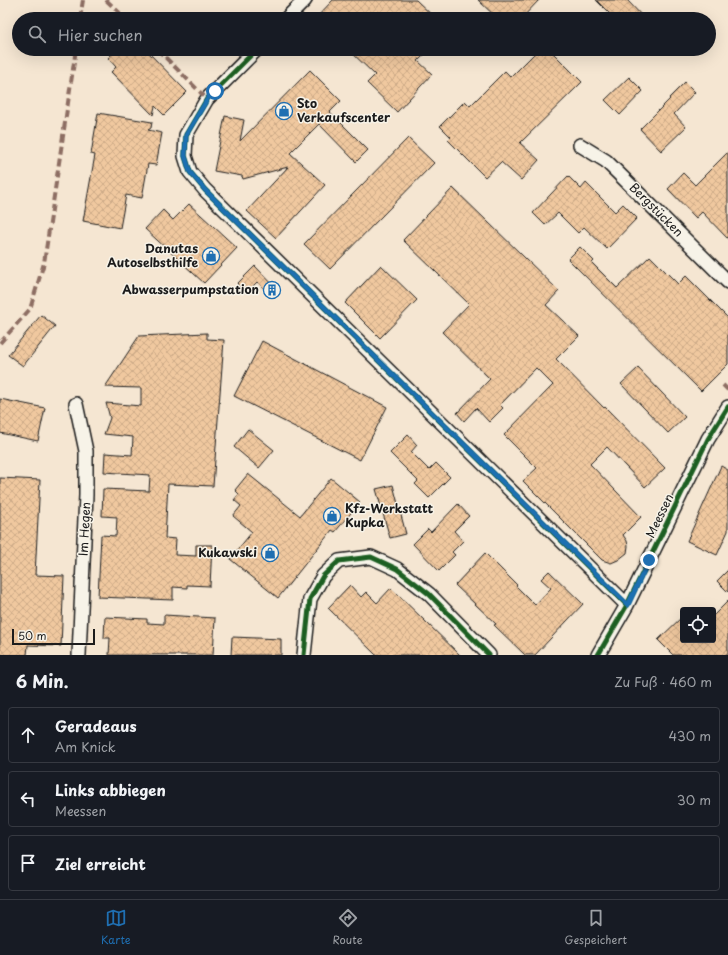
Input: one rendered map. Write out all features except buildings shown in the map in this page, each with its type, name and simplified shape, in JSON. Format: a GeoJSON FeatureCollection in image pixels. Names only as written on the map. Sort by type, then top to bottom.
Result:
{"type":"FeatureCollection","features":[{"type":"Feature","properties":{"kind":"street"},"geometry":{"type":"LineString","coordinates":[[293,12],[305,0]]}},
{"type":"Feature","properties":{"kind":"street"},"geometry":{"type":"LineString","coordinates":[[250,56],[208,98],[186,135],[185,156],[190,172],[226,211],[628,605]]}},
{"type":"Feature","properties":{"kind":"street","name":"Bergstücken"},"geometry":{"type":"LineString","coordinates":[[580,145],[606,161],[728,282]]}},
{"type":"Feature","properties":{"kind":"street","name":"Im Hegen"},"geometry":{"type":"LineString","coordinates":[[76,404],[86,451],[86,494],[78,655]]}},
{"type":"Feature","properties":{"kind":"street","name":"Meessen"},"geometry":{"type":"LineString","coordinates":[[598,655],[628,605],[708,439],[728,407]]}},
{"type":"Feature","properties":{"kind":"street"},"geometry":{"type":"LineString","coordinates":[[304,655],[310,599],[323,576],[339,561],[371,557],[397,569],[429,594],[489,655]]}},
{"type":"Feature","properties":{"kind":"marked path"},"geometry":{"type":"LineString","coordinates":[[81,12],[83,0]]}},
{"type":"Feature","properties":{"kind":"marked path"},"geometry":{"type":"LineString","coordinates":[[106,0],[119,12]]}},
{"type":"Feature","properties":{"kind":"marked path"},"geometry":{"type":"LineString","coordinates":[[0,343],[30,309],[44,263],[75,56]]}},
{"type":"Feature","properties":{"kind":"marked path"},"geometry":{"type":"LineString","coordinates":[[164,56],[207,99]]}},
{"type":"Feature","properties":{"kind":"marked path"},"geometry":{"type":"LineString","coordinates":[[723,385],[728,390]]}},
{"type":"Feature","properties":{"kind":"cycle path"},"geometry":{"type":"LineString","coordinates":[[250,56],[207,99],[186,135],[185,156],[190,172],[205,190],[627,605]]}},
{"type":"Feature","properties":{"kind":"cycle path"},"geometry":{"type":"LineString","coordinates":[[598,655],[627,605],[708,439],[728,407]]}},
{"type":"Feature","properties":{"kind":"cycle path"},"geometry":{"type":"LineString","coordinates":[[304,655],[310,599],[323,576],[339,561],[371,557],[397,569],[429,594],[489,655]]}},
{"type":"Feature","properties":{"kind":"place","name":"Sto Verkaufscenter"},"geometry":{"type":"Point","coordinates":[284,111]}},
{"type":"Feature","properties":{"kind":"place","name":"Danutas Autoselbsthilfe"},"geometry":{"type":"Point","coordinates":[211,256]}},
{"type":"Feature","properties":{"kind":"place","name":"Abwasserpumpstation"},"geometry":{"type":"Point","coordinates":[272,290]}},
{"type":"Feature","properties":{"kind":"place","name":"Kfz-Werkstatt Kupka"},"geometry":{"type":"Point","coordinates":[332,516]}},
{"type":"Feature","properties":{"kind":"place","name":"Kukawski"},"geometry":{"type":"Point","coordinates":[270,553]}},
{"type":"Feature","properties":{"kind":"route"},"geometry":{"type":"LineString","coordinates":[[215,91],[208,98],[186,135],[185,156],[190,172],[205,190],[628,605],[649,560]]}}]}
